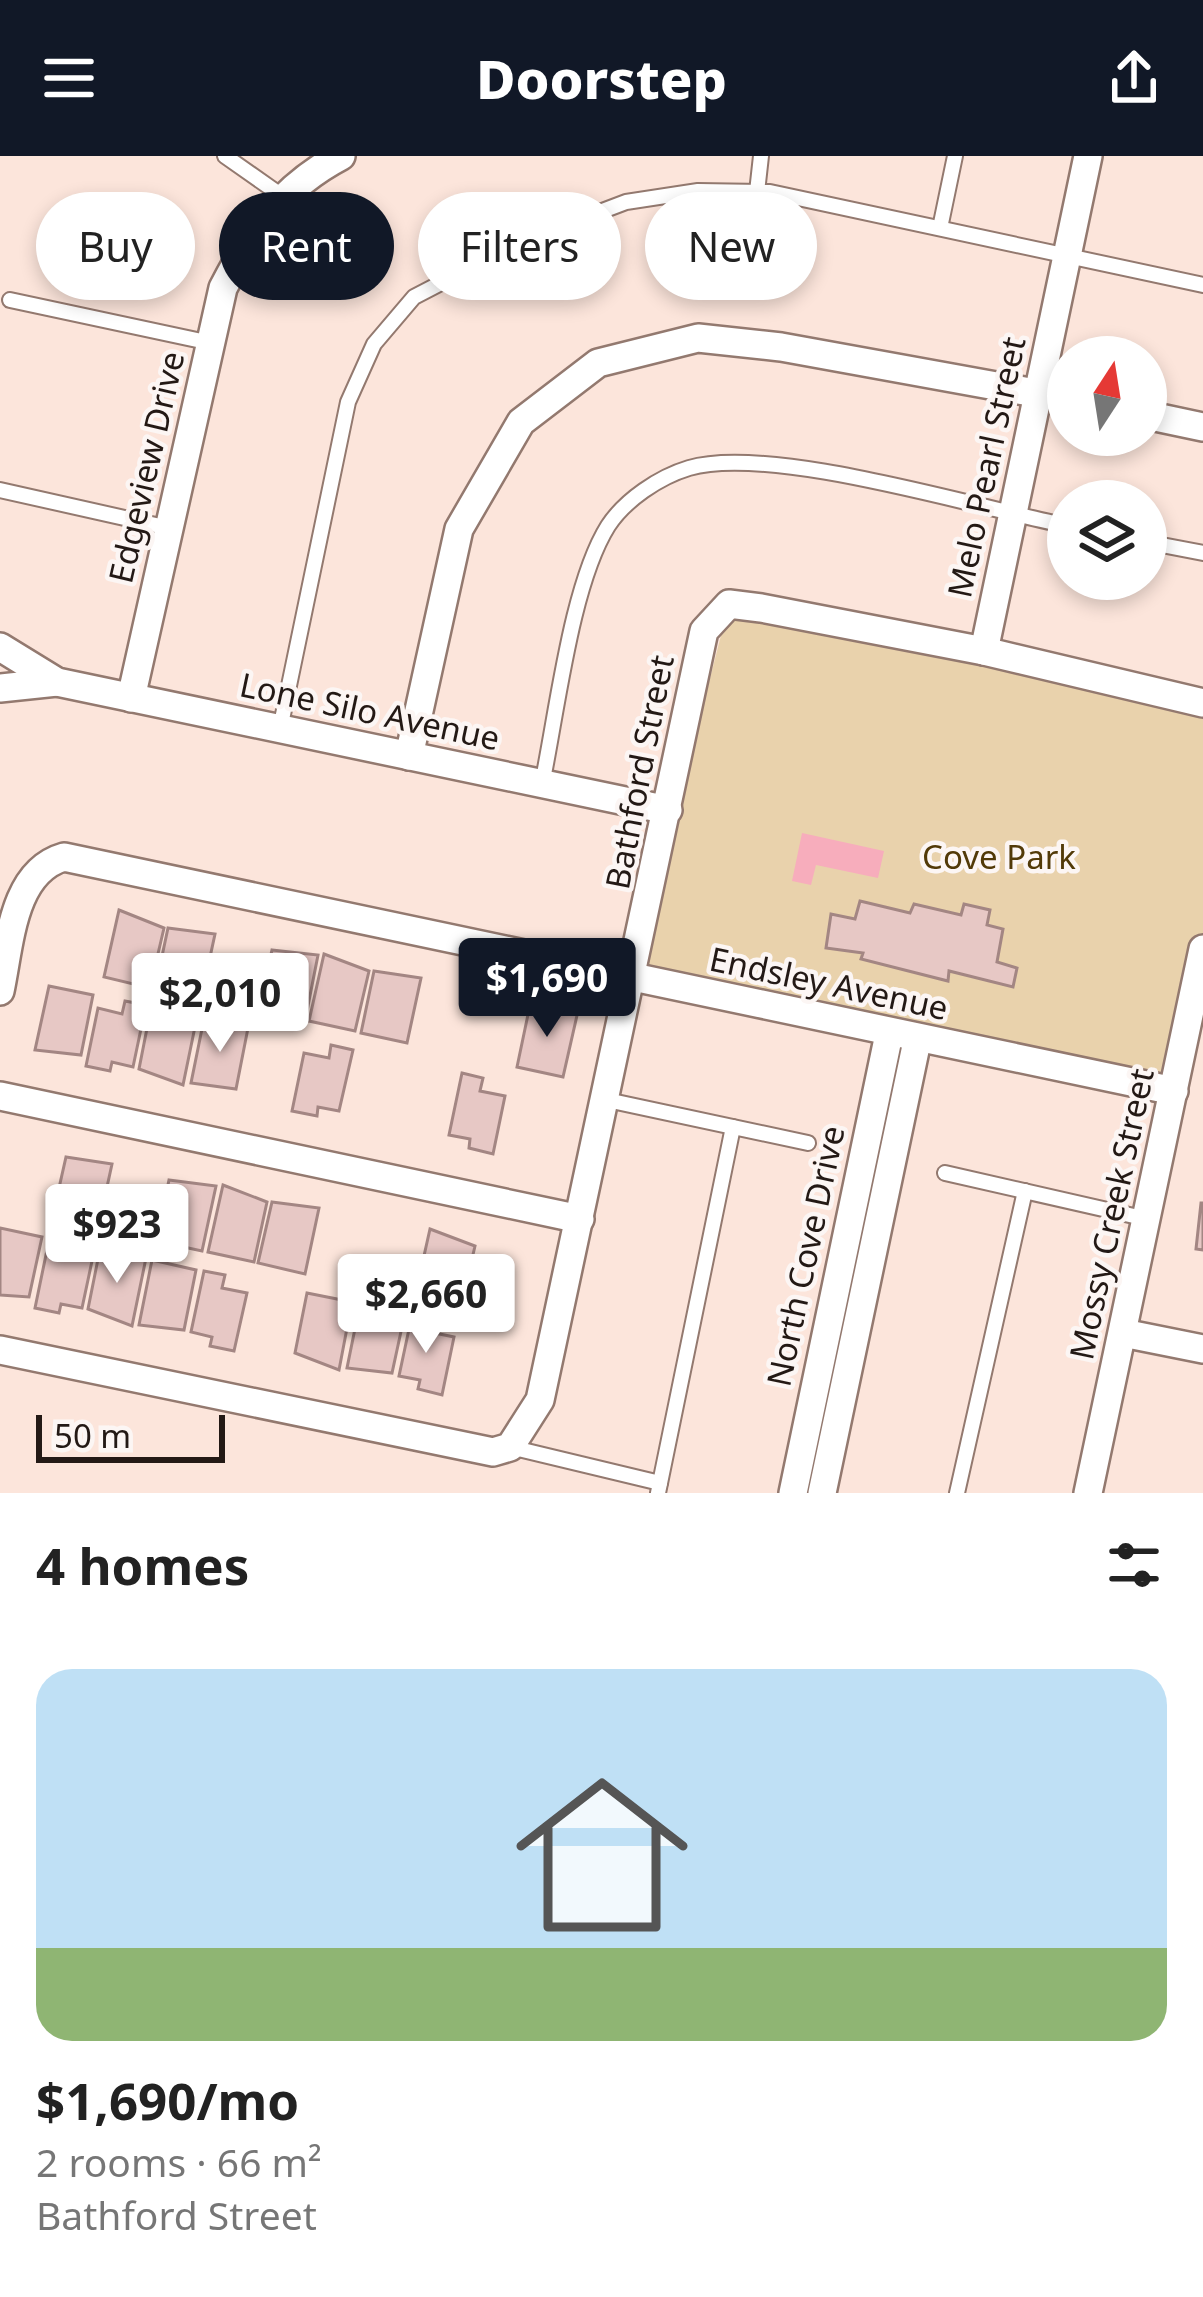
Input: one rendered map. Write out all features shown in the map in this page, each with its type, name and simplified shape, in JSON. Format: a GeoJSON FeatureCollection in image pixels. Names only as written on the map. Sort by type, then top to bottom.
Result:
{"type":"FeatureCollection","features":[{"type":"Feature","properties":{"kind":"street","name":"Edgeview Drive"},"geometry":{"type":"LineString","coordinates":[[288,192],[341,156]]}},
{"type":"Feature","properties":{"kind":"street","name":"Melo Pearl Street"},"geometry":{"type":"LineString","coordinates":[[984,651],[1088,156]]}},
{"type":"Feature","properties":{"kind":"street","name":"Edgeview Drive"},"geometry":{"type":"LineString","coordinates":[[131,698],[220,300]]}},
{"type":"Feature","properties":{"kind":"street"},"geometry":{"type":"LineString","coordinates":[[409,756],[459,529],[488,471],[521,422],[598,363],[698,338],[1047,395]]}},
{"type":"Feature","properties":{"kind":"street"},"geometry":{"type":"LineString","coordinates":[[1167,419],[1203,427]]}},
{"type":"Feature","properties":{"kind":"street","name":"Bathford Street"},"geometry":{"type":"LineString","coordinates":[[510,1447],[540,1400],[704,631],[729,604],[984,651]]}},
{"type":"Feature","properties":{"kind":"street","name":"Lone Silo Avenue"},"geometry":{"type":"LineString","coordinates":[[0,647],[57,682]]}},
{"type":"Feature","properties":{"kind":"street"},"geometry":{"type":"LineString","coordinates":[[984,651],[1203,703]]}},
{"type":"Feature","properties":{"kind":"street","name":"Lone Silo Avenue"},"geometry":{"type":"LineString","coordinates":[[0,688],[57,682],[668,810]]}},
{"type":"Feature","properties":{"kind":"street","name":"Endsley Avenue"},"geometry":{"type":"LineString","coordinates":[[0,991],[29,880],[47,862],[64,857],[634,976],[917,1041],[1174,1091]]}},
{"type":"Feature","properties":{"kind":"street","name":"Mossy Creek Street"},"geometry":{"type":"LineString","coordinates":[[1088,1493],[1203,949]]}},
{"type":"Feature","properties":{"kind":"street","name":"North Cove Drive"},"geometry":{"type":"LineString","coordinates":[[793,1493],[889,1034]]}},
{"type":"Feature","properties":{"kind":"street","name":"North Cove Drive"},"geometry":{"type":"LineString","coordinates":[[822,1493],[917,1041]]}},
{"type":"Feature","properties":{"kind":"street"},"geometry":{"type":"LineString","coordinates":[[0,1096],[580,1219]]}},
{"type":"Feature","properties":{"kind":"street"},"geometry":{"type":"LineString","coordinates":[[1123,1333],[1203,1349]]}},
{"type":"Feature","properties":{"kind":"street"},"geometry":{"type":"LineString","coordinates":[[0,1350],[493,1452],[510,1447]]}},
{"type":"Feature","properties":{"kind":"lane"},"geometry":{"type":"LineString","coordinates":[[225,156],[276,192]]}},
{"type":"Feature","properties":{"kind":"lane"},"geometry":{"type":"LineString","coordinates":[[757,191],[761,156]]}},
{"type":"Feature","properties":{"kind":"lane"},"geometry":{"type":"LineString","coordinates":[[940,228],[955,156]]}},
{"type":"Feature","properties":{"kind":"lane"},"geometry":{"type":"LineString","coordinates":[[280,729],[348,402],[374,344],[415,297],[518,243],[626,202],[698,191],[757,191],[1203,285]]}},
{"type":"Feature","properties":{"kind":"lane"},"geometry":{"type":"LineString","coordinates":[[10,300],[211,343]]}},
{"type":"Feature","properties":{"kind":"lane"},"geometry":{"type":"LineString","coordinates":[[542,784],[587,574],[609,525],[644,490],[688,468],[739,462],[791,466],[1047,522]]}},
{"type":"Feature","properties":{"kind":"lane"},"geometry":{"type":"LineString","coordinates":[[0,490],[169,528]]}},
{"type":"Feature","properties":{"kind":"lane"},"geometry":{"type":"LineString","coordinates":[[1167,546],[1203,553]]}},
{"type":"Feature","properties":{"kind":"lane"},"geometry":{"type":"LineString","coordinates":[[607,1100],[808,1143]]}},
{"type":"Feature","properties":{"kind":"lane"},"geometry":{"type":"LineString","coordinates":[[510,1447],[659,1488],[733,1127]]}},
{"type":"Feature","properties":{"kind":"lane"},"geometry":{"type":"LineString","coordinates":[[945,1172],[1147,1219]]}},
{"type":"Feature","properties":{"kind":"lane"},"geometry":{"type":"LineString","coordinates":[[957,1493],[1025,1191]]}},
{"type":"Feature","properties":{"kind":"green space","name":"Cove Park"},"geometry":{"type":"Polygon","coordinates":[[[729,604],[1203,701],[1203,949],[1174,1091],[634,976],[729,604]]]}},
{"type":"Feature","properties":{"kind":"shaded area"},"geometry":{"type":"Polygon","coordinates":[[[802,833],[884,851],[878,878],[816,865],[811,885],[792,881],[802,833]]]}},
{"type":"Feature","properties":{"kind":"building"},"geometry":{"type":"Polygon","coordinates":[[[860,901],[910,913],[914,904],[961,915],[964,904],[990,910],[987,925],[1003,929],[997,962],[1017,968],[1013,987],[949,971],[948,981],[861,959],[863,953],[826,948],[831,914],[855,919],[860,901]]]}},
{"type":"Feature","properties":{"kind":"building"},"geometry":{"type":"Polygon","coordinates":[[[119,910],[164,928],[150,988],[104,977],[119,910]]]}},
{"type":"Feature","properties":{"kind":"building"},"geometry":{"type":"Polygon","coordinates":[[[168,928],[215,934],[201,999],[155,989],[168,928]]]}},
{"type":"Feature","properties":{"kind":"building"},"geometry":{"type":"Polygon","coordinates":[[[272,950],[318,955],[305,1021],[258,1011],[272,950]]]}},
{"type":"Feature","properties":{"kind":"building"},"geometry":{"type":"Polygon","coordinates":[[[324,954],[369,971],[355,1031],[309,1021],[324,954]]]}},
{"type":"Feature","properties":{"kind":"building"},"geometry":{"type":"Polygon","coordinates":[[[374,971],[421,978],[407,1043],[361,1033],[374,971]]]}},
{"type":"Feature","properties":{"kind":"building"},"geometry":{"type":"Polygon","coordinates":[[[49,986],[93,995],[81,1055],[35,1050],[49,986]]]}},
{"type":"Feature","properties":{"kind":"building"},"geometry":{"type":"Polygon","coordinates":[[[125,1001],[146,1005],[133,1067],[112,1062],[110,1071],[86,1066],[98,1008],[122,1014],[125,1001]]]}},
{"type":"Feature","properties":{"kind":"building"},"geometry":{"type":"Polygon","coordinates":[[[530,1005],[578,1011],[563,1077],[517,1067],[530,1005]]]}},
{"type":"Feature","properties":{"kind":"building"},"geometry":{"type":"Polygon","coordinates":[[[151,1008],[197,1017],[183,1085],[139,1069],[151,1008]]]}},
{"type":"Feature","properties":{"kind":"building"},"geometry":{"type":"Polygon","coordinates":[[[204,1019],[248,1028],[236,1089],[191,1083],[204,1019]]]}},
{"type":"Feature","properties":{"kind":"building"},"geometry":{"type":"Polygon","coordinates":[[[331,1045],[353,1050],[339,1111],[318,1107],[317,1116],[292,1111],[304,1053],[329,1058],[331,1045]]]}},
{"type":"Feature","properties":{"kind":"building"},"geometry":{"type":"Polygon","coordinates":[[[462,1073],[483,1078],[480,1091],[505,1096],[493,1154],[469,1148],[470,1139],[449,1135],[462,1073]]]}},
{"type":"Feature","properties":{"kind":"building"},"geometry":{"type":"Polygon","coordinates":[[[66,1157],[112,1164],[98,1228],[52,1219],[66,1157]]]}},
{"type":"Feature","properties":{"kind":"building"},"geometry":{"type":"Polygon","coordinates":[[[169,1180],[216,1186],[202,1251],[156,1241],[169,1180]]]}},
{"type":"Feature","properties":{"kind":"building"},"geometry":{"type":"Polygon","coordinates":[[[223,1185],[267,1202],[254,1262],[208,1252],[223,1185]]]}},
{"type":"Feature","properties":{"kind":"building"},"geometry":{"type":"Polygon","coordinates":[[[272,1202],[319,1208],[305,1274],[258,1263],[272,1202]]]}},
{"type":"Feature","properties":{"kind":"building"},"geometry":{"type":"Polygon","coordinates":[[[1203,1203],[1203,1250],[1196,1249],[1203,1203]]]}},
{"type":"Feature","properties":{"kind":"building"},"geometry":{"type":"Polygon","coordinates":[[[0,1228],[42,1237],[29,1297],[0,1295],[0,1228]]]}},
{"type":"Feature","properties":{"kind":"building"},"geometry":{"type":"Polygon","coordinates":[[[430,1229],[475,1246],[461,1306],[415,1296],[430,1229]]]}},
{"type":"Feature","properties":{"kind":"building"},"geometry":{"type":"Polygon","coordinates":[[[74,1243],[95,1247],[82,1308],[61,1304],[59,1313],[35,1308],[47,1250],[71,1255],[74,1243]]]}},
{"type":"Feature","properties":{"kind":"building"},"geometry":{"type":"Polygon","coordinates":[[[100,1249],[146,1258],[132,1326],[88,1309],[100,1249]]]}},
{"type":"Feature","properties":{"kind":"building"},"geometry":{"type":"Polygon","coordinates":[[[152,1260],[196,1270],[184,1330],[139,1325],[152,1260]]]}},
{"type":"Feature","properties":{"kind":"building"},"geometry":{"type":"Polygon","coordinates":[[[204,1271],[225,1275],[222,1288],[247,1293],[234,1351],[210,1346],[212,1337],[191,1332],[204,1271]]]}},
{"type":"Feature","properties":{"kind":"building"},"geometry":{"type":"Polygon","coordinates":[[[307,1293],[352,1302],[339,1370],[295,1353],[307,1293]]]}},
{"type":"Feature","properties":{"kind":"building"},"geometry":{"type":"Polygon","coordinates":[[[360,1304],[405,1313],[392,1373],[347,1368],[360,1304]]]}},
{"type":"Feature","properties":{"kind":"building"},"geometry":{"type":"Polygon","coordinates":[[[412,1315],[433,1319],[430,1332],[454,1337],[442,1395],[418,1389],[420,1380],[399,1376],[412,1315]]]}}]}
